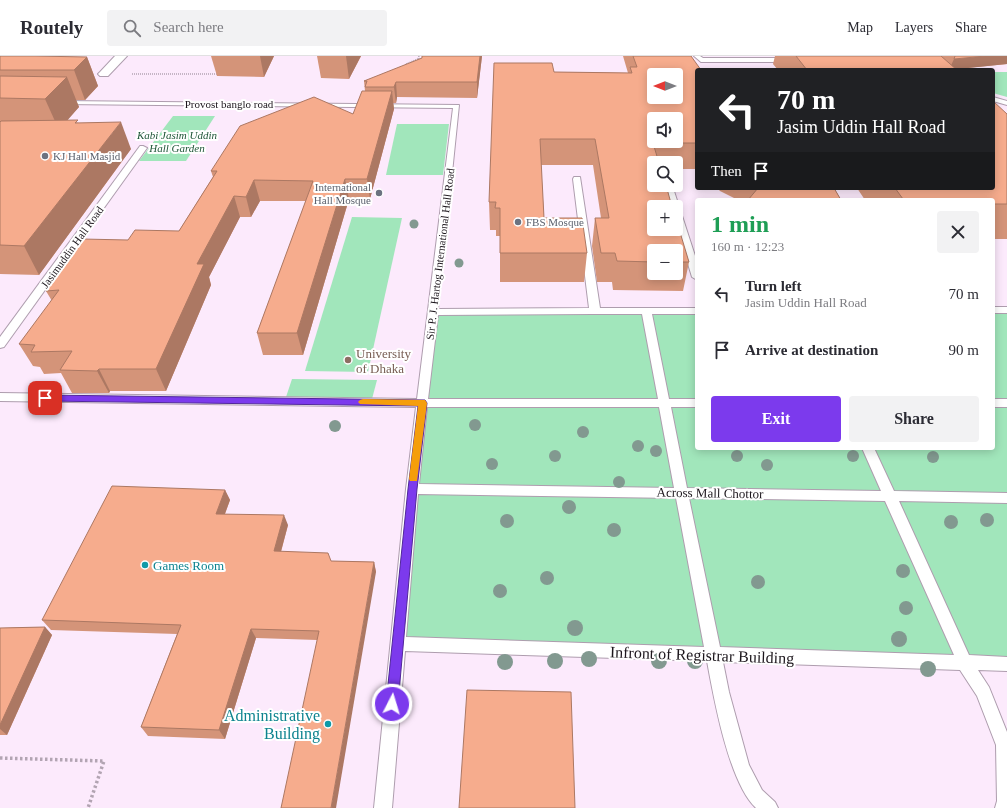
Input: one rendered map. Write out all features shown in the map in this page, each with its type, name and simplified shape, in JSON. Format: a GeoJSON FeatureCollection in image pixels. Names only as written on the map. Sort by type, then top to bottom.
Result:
{"type":"FeatureCollection","features":[{"type":"Feature","properties":{"kind":"street"},"geometry":{"type":"LineString","coordinates":[[104,74],[121,56]]}},
{"type":"Feature","properties":{"kind":"lane"},"geometry":{"type":"LineString","coordinates":[[697,56],[701,60],[744,62],[795,60]]}},
{"type":"Feature","properties":{"kind":"lane"},"geometry":{"type":"LineString","coordinates":[[995,100],[1007,103]]}},
{"type":"Feature","properties":{"kind":"lane","name":"Provost banglo road"},"geometry":{"type":"LineString","coordinates":[[55,103],[457,106]]}},
{"type":"Feature","properties":{"kind":"lane","name":"Sir P. J. Hartog International Hall Road"},"geometry":{"type":"LineString","coordinates":[[382,808],[412,489],[457,106]]}},
{"type":"Feature","properties":{"kind":"lane","name":"Jasimuddin Hall Road"},"geometry":{"type":"LineString","coordinates":[[0,345],[143,148]]}},
{"type":"Feature","properties":{"kind":"lane"},"geometry":{"type":"LineString","coordinates":[[577,179],[595,312]]}},
{"type":"Feature","properties":{"kind":"lane"},"geometry":{"type":"LineString","coordinates":[[683,232],[695,271]]}},
{"type":"Feature","properties":{"kind":"lane"},"geometry":{"type":"LineString","coordinates":[[995,310],[1007,310]]}},
{"type":"Feature","properties":{"kind":"lane"},"geometry":{"type":"LineString","coordinates":[[646,311],[714,655],[741,768],[756,796],[769,808]]}},
{"type":"Feature","properties":{"kind":"lane"},"geometry":{"type":"LineString","coordinates":[[433,312],[695,311]]}},
{"type":"Feature","properties":{"kind":"lane"},"geometry":{"type":"LineString","coordinates":[[0,398],[422,403],[695,403]]}},
{"type":"Feature","properties":{"kind":"lane"},"geometry":{"type":"LineString","coordinates":[[995,403],[1007,403]]}},
{"type":"Feature","properties":{"kind":"lane"},"geometry":{"type":"LineString","coordinates":[[869,450],[965,664],[983,692],[1004,745],[1006,801],[1004,808]]}},
{"type":"Feature","properties":{"kind":"lane","name":"Across Mall Chottor"},"geometry":{"type":"LineString","coordinates":[[412,489],[1007,498]]}},
{"type":"Feature","properties":{"kind":"lane","name":"Infront of Registrar Building"},"geometry":{"type":"LineString","coordinates":[[398,644],[965,664],[1007,664]]}},
{"type":"Feature","properties":{"kind":"path"},"geometry":{"type":"LineString","coordinates":[[401,67],[418,59],[425,59]]}},
{"type":"Feature","properties":{"kind":"path"},"geometry":{"type":"LineString","coordinates":[[104,74],[220,74]]}},
{"type":"Feature","properties":{"kind":"path"},"geometry":{"type":"LineString","coordinates":[[0,758],[104,761],[88,808]]}},
{"type":"Feature","properties":{"kind":"green space"},"geometry":{"type":"Polygon","coordinates":[[[995,72],[1007,72],[1007,97],[995,94],[995,72]]]}},
{"type":"Feature","properties":{"kind":"green space","name":"Kabi Jasim Uddin Hall Garden"},"geometry":{"type":"Polygon","coordinates":[[[173,116],[215,116],[186,161],[139,161],[173,116]]]}},
{"type":"Feature","properties":{"kind":"green space"},"geometry":{"type":"Polygon","coordinates":[[[397,124],[449,124],[443,175],[386,175],[397,124]]]}},
{"type":"Feature","properties":{"kind":"green space"},"geometry":{"type":"Polygon","coordinates":[[[352,217],[402,218],[368,372],[305,371],[352,217]]]}},
{"type":"Feature","properties":{"kind":"green space"},"geometry":{"type":"Polygon","coordinates":[[[995,312],[1007,312],[1007,401],[995,401],[995,312]]]}},
{"type":"Feature","properties":{"kind":"green space"},"geometry":{"type":"Polygon","coordinates":[[[643,313],[660,401],[426,400],[436,314],[643,313]]]}},
{"type":"Feature","properties":{"kind":"green space"},"geometry":{"type":"Polygon","coordinates":[[[649,313],[695,313],[695,401],[666,401],[649,313]]]}},
{"type":"Feature","properties":{"kind":"green space"},"geometry":{"type":"Polygon","coordinates":[[[292,379],[377,380],[372,399],[286,397],[292,379]]]}},
{"type":"Feature","properties":{"kind":"green space"},"geometry":{"type":"Polygon","coordinates":[[[995,404],[1007,404],[1007,494],[892,493],[872,450],[995,450],[995,404]]]}},
{"type":"Feature","properties":{"kind":"green space"},"geometry":{"type":"Polygon","coordinates":[[[426,405],[660,405],[677,490],[417,485],[426,405]]]}},
{"type":"Feature","properties":{"kind":"green space"},"geometry":{"type":"Polygon","coordinates":[[[668,405],[695,405],[695,450],[865,450],[883,492],[685,490],[668,405]]]}},
{"type":"Feature","properties":{"kind":"green space"},"geometry":{"type":"Polygon","coordinates":[[[416,492],[679,495],[707,650],[401,641],[416,492]]]}},
{"type":"Feature","properties":{"kind":"green space"},"geometry":{"type":"Polygon","coordinates":[[[686,496],[886,498],[956,658],[717,651],[686,496]]]}},
{"type":"Feature","properties":{"kind":"green space"},"geometry":{"type":"Polygon","coordinates":[[[895,499],[1007,500],[1007,660],[968,659],[895,499]]]}},
{"type":"Feature","properties":{"kind":"building"},"geometry":{"type":"Polygon","coordinates":[[[0,56],[87,57],[74,70],[0,70],[0,56]]]}},
{"type":"Feature","properties":{"kind":"building"},"geometry":{"type":"Polygon","coordinates":[[[422,56],[480,56],[477,82],[396,82],[394,87],[365,87],[367,81],[364,81],[422,58],[422,56]]]}},
{"type":"Feature","properties":{"kind":"building"},"geometry":{"type":"Polygon","coordinates":[[[633,56],[691,56],[700,68],[695,68],[695,143],[683,143],[683,112],[647,112],[647,148],[654,148],[657,156],[647,156],[647,192],[668,192],[670,200],[647,200],[647,236],[681,236],[689,262],[683,262],[683,244],[647,244],[647,262],[617,261],[615,253],[601,253],[595,218],[609,218],[595,139],[540,139],[544,218],[582,218],[587,253],[500,253],[500,208],[495,208],[496,202],[489,202],[494,63],[552,63],[554,72],[632,73],[630,67],[637,67],[633,56]]]}},
{"type":"Feature","properties":{"kind":"building"},"geometry":{"type":"Polygon","coordinates":[[[796,56],[941,56],[955,68],[805,68],[796,56]]]}},
{"type":"Feature","properties":{"kind":"building"},"geometry":{"type":"Polygon","coordinates":[[[955,56],[986,56],[954,59],[955,56]]]}},
{"type":"Feature","properties":{"kind":"building"},"geometry":{"type":"Polygon","coordinates":[[[0,76],[67,77],[45,99],[0,98],[0,76]]]}},
{"type":"Feature","properties":{"kind":"building"},"geometry":{"type":"Polygon","coordinates":[[[362,91],[392,91],[367,179],[345,179],[297,333],[257,333],[313,181],[254,180],[246,197],[234,196],[197,264],[204,264],[156,369],[99,369],[97,371],[60,370],[72,351],[31,352],[35,345],[19,344],[59,290],[46,291],[82,239],[128,240],[135,230],[179,231],[217,171],[211,171],[240,126],[314,97],[353,114],[362,91]]]}},
{"type":"Feature","properties":{"kind":"building"},"geometry":{"type":"Polygon","coordinates":[[[995,103],[1007,114],[1007,204],[995,204],[995,198],[902,198],[896,190],[995,190],[995,103]]]}},
{"type":"Feature","properties":{"kind":"building"},"geometry":{"type":"Polygon","coordinates":[[[78,120],[75,123],[121,122],[24,246],[0,245],[0,122],[78,120]]]}},
{"type":"Feature","properties":{"kind":"building"},"geometry":{"type":"Polygon","coordinates":[[[756,190],[835,190],[840,198],[750,198],[756,190]]]}},
{"type":"Feature","properties":{"kind":"building"},"geometry":{"type":"Polygon","coordinates":[[[112,486],[225,490],[216,514],[284,515],[274,551],[328,553],[331,561],[374,562],[331,808],[281,808],[319,631],[251,629],[219,730],[141,727],[181,625],[42,620],[112,486]]]}},
{"type":"Feature","properties":{"kind":"building"},"geometry":{"type":"Polygon","coordinates":[[[45,627],[0,725],[0,628],[45,627]]]}},
{"type":"Feature","properties":{"kind":"building"},"geometry":{"type":"Polygon","coordinates":[[[467,690],[571,692],[575,808],[459,808],[467,690]]]}},
{"type":"Feature","properties":{"kind":"slow traffic"},"geometry":{"type":"LineString","coordinates":[[363,402],[422,403],[414,479]]}},
{"type":"Feature","properties":{"kind":"place","name":"KJ Hall Masjid"},"geometry":{"type":"Point","coordinates":[45,156]}},
{"type":"Feature","properties":{"kind":"place","name":"International Hall Mosque"},"geometry":{"type":"Point","coordinates":[379,193]}},
{"type":"Feature","properties":{"kind":"place","name":"FBS Mosque"},"geometry":{"type":"Point","coordinates":[518,222]}},
{"type":"Feature","properties":{"kind":"place","name":"University of Dhaka"},"geometry":{"type":"Point","coordinates":[348,360]}},
{"type":"Feature","properties":{"kind":"place","name":"Games Room"},"geometry":{"type":"Point","coordinates":[145,565]}},
{"type":"Feature","properties":{"kind":"place","name":"Administrative Building"},"geometry":{"type":"Point","coordinates":[328,724]}},
{"type":"Feature","properties":{"kind":"route"},"geometry":{"type":"LineString","coordinates":[[45,398],[422,403],[412,489],[392,704]]}}]}
